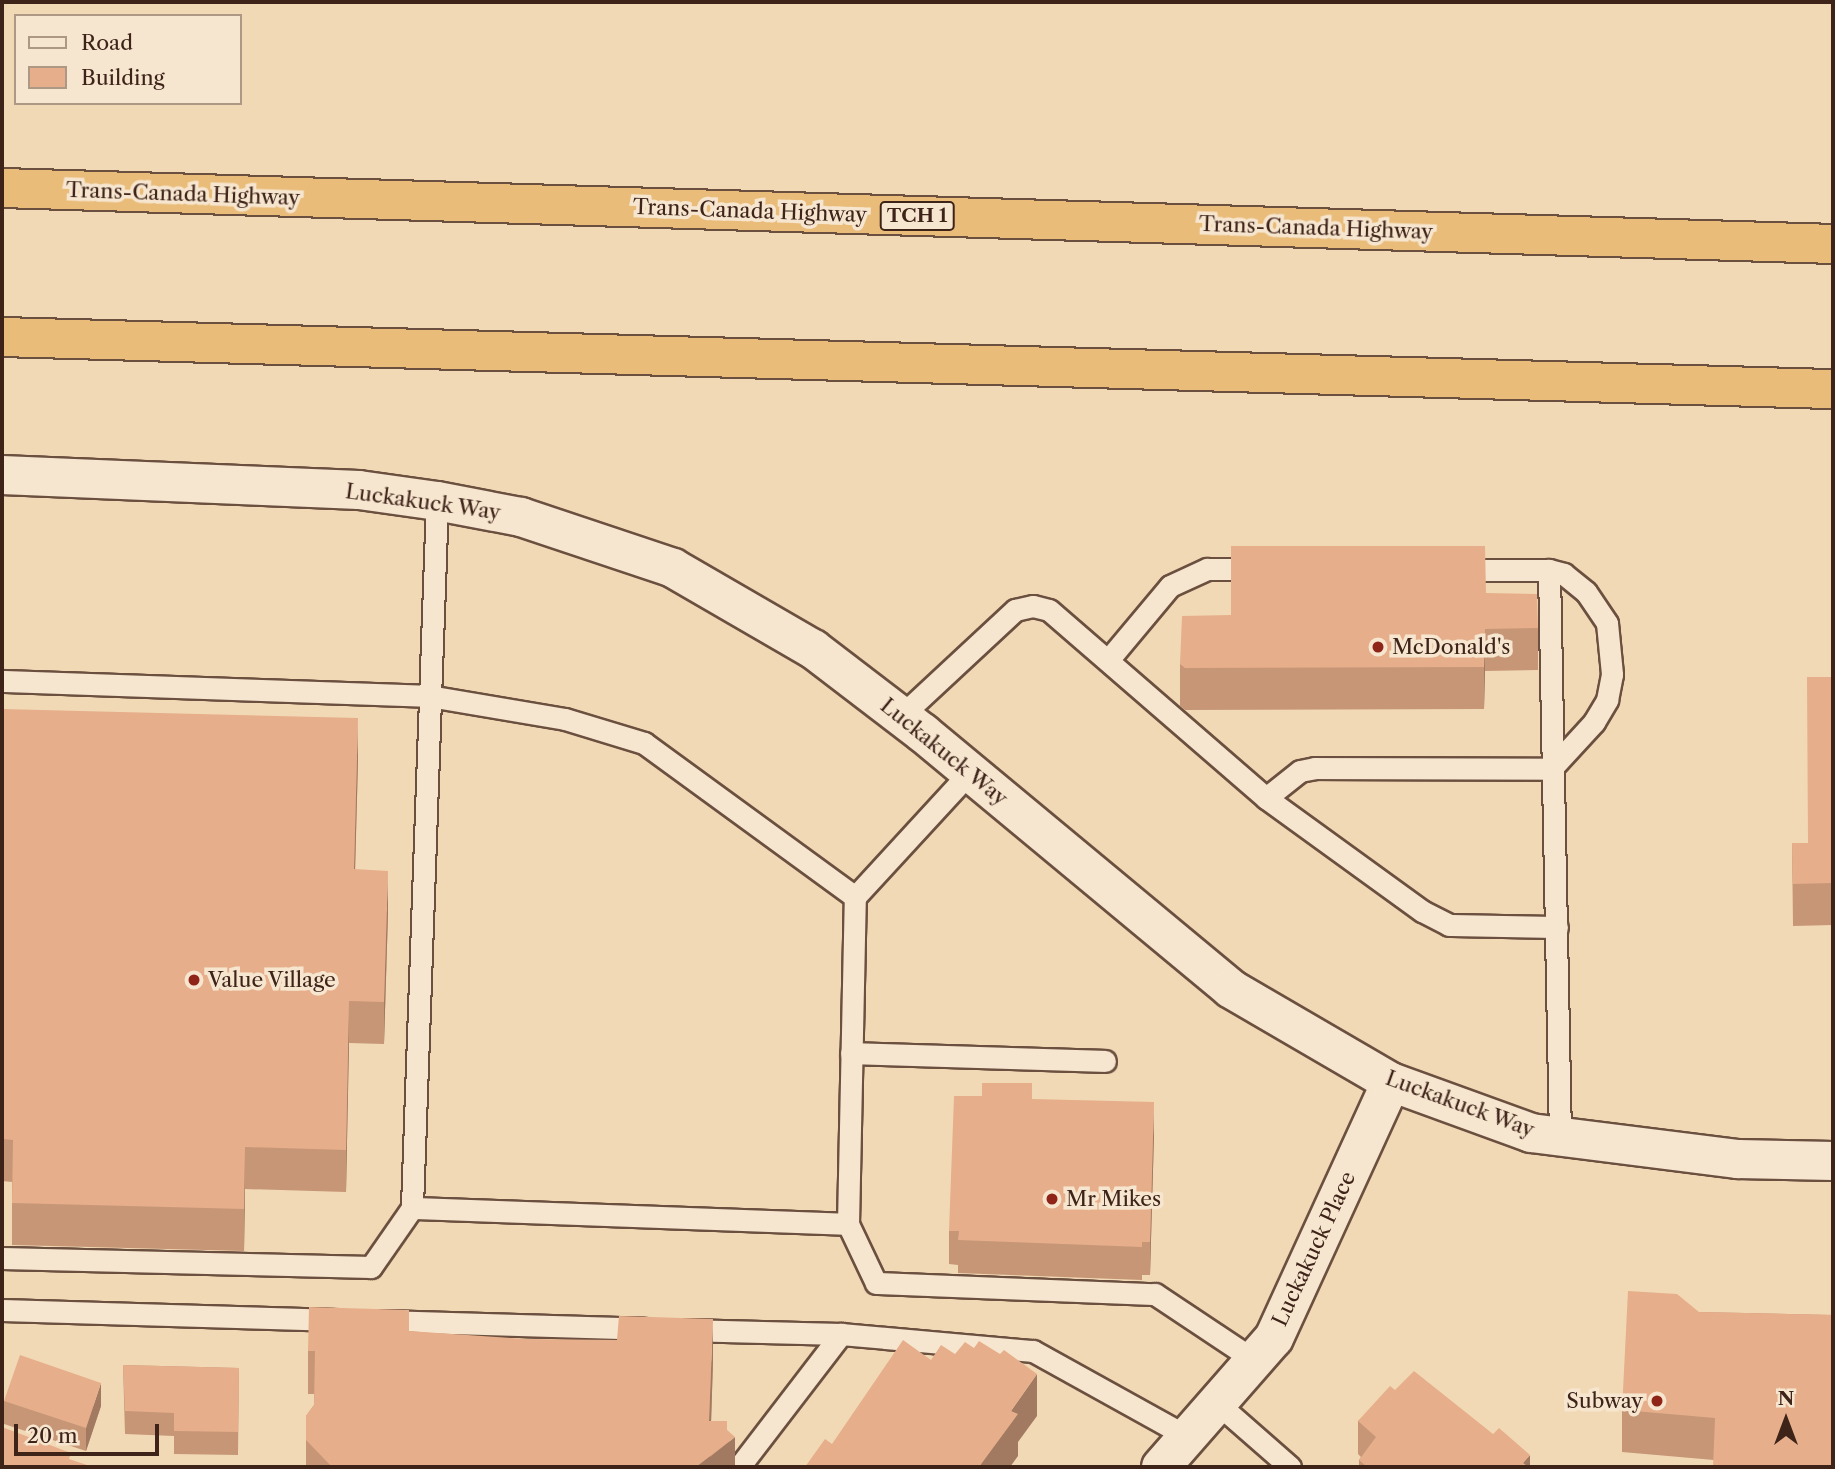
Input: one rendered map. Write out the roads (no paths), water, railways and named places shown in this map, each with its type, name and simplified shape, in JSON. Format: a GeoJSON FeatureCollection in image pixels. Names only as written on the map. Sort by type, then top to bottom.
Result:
{"type":"FeatureCollection","features":[{"type":"Feature","properties":{"kind":"highway","name":"Trans-Canada Highway"},"geometry":{"type":"LineString","coordinates":[[2,188],[1833,244]]}},
{"type":"Feature","properties":{"kind":"highway"},"geometry":{"type":"LineString","coordinates":[[2,337],[1833,389]]}},
{"type":"Feature","properties":{"kind":"street","name":"Luckakuck Way"},"geometry":{"type":"LineString","coordinates":[[2,475],[359,491],[436,501],[521,517],[673,568],[813,649],[970,772],[1231,989],[1391,1082],[1531,1133],[1738,1158],[1833,1161]]}},
{"type":"Feature","properties":{"kind":"street","name":"Luckakuck Place"},"geometry":{"type":"LineString","coordinates":[[1161,1467],[1274,1338],[1391,1082]]}},
{"type":"Feature","properties":{"kind":"lane"},"geometry":{"type":"LineString","coordinates":[[2,1258],[371,1267],[412,1208],[436,501]]}},
{"type":"Feature","properties":{"kind":"lane"},"geometry":{"type":"LineString","coordinates":[[1109,659],[1170,586],[1207,569],[1275,569]]}},
{"type":"Feature","properties":{"kind":"lane"},"geometry":{"type":"LineString","coordinates":[[1266,798],[1300,771],[1315,768],[1551,769],[1594,722],[1607,701],[1612,674],[1607,624],[1586,592],[1564,574],[1549,570],[1440,570]]}},
{"type":"Feature","properties":{"kind":"lane"},"geometry":{"type":"LineString","coordinates":[[1549,570],[1560,1137]]}},
{"type":"Feature","properties":{"kind":"lane"},"geometry":{"type":"LineString","coordinates":[[901,716],[1015,610],[1033,606],[1049,610],[1109,659],[1266,798],[1422,911],[1449,925],[1557,928]]}},
{"type":"Feature","properties":{"kind":"lane"},"geometry":{"type":"LineString","coordinates":[[2,681],[429,696],[565,719],[644,743],[855,897]]}},
{"type":"Feature","properties":{"kind":"lane"},"geometry":{"type":"LineString","coordinates":[[970,772],[855,897],[848,1224],[876,1283],[1155,1294],[1254,1360]]}},
{"type":"Feature","properties":{"kind":"lane"},"geometry":{"type":"LineString","coordinates":[[851,1053],[1105,1061]]}},
{"type":"Feature","properties":{"kind":"lane"},"geometry":{"type":"LineString","coordinates":[[412,1208],[848,1224]]}},
{"type":"Feature","properties":{"kind":"lane"},"geometry":{"type":"LineString","coordinates":[[2,1310],[841,1334],[1033,1352],[1188,1437]]}},
{"type":"Feature","properties":{"kind":"lane"},"geometry":{"type":"LineString","coordinates":[[739,1467],[841,1334]]}},
{"type":"Feature","properties":{"kind":"lane"},"geometry":{"type":"LineString","coordinates":[[1217,1403],[1290,1467]]}},
{"type":"Feature","properties":{"kind":"place","name":"McDonald's"},"geometry":{"type":"Point","coordinates":[1378,647]}},
{"type":"Feature","properties":{"kind":"place","name":"Value Village"},"geometry":{"type":"Point","coordinates":[194,980]}},
{"type":"Feature","properties":{"kind":"place","name":"Mr Mikes"},"geometry":{"type":"Point","coordinates":[1052,1199]}},
{"type":"Feature","properties":{"kind":"place","name":"Subway"},"geometry":{"type":"Point","coordinates":[1657,1401]}}]}
